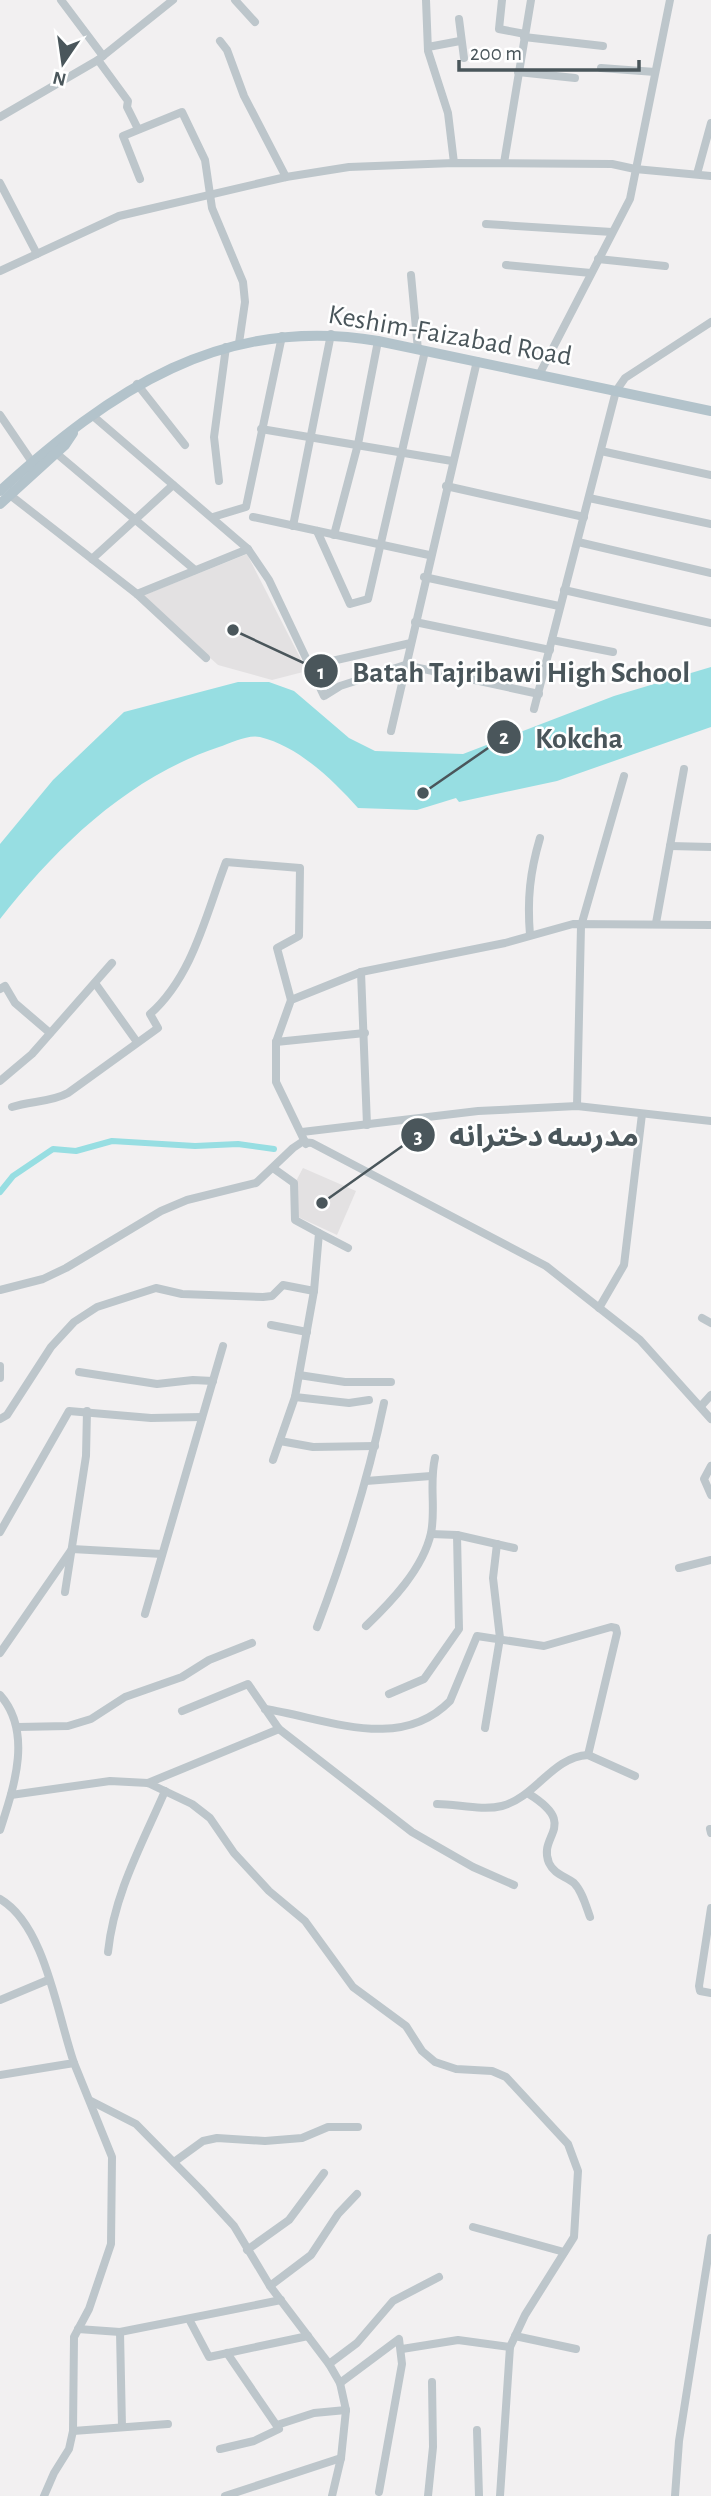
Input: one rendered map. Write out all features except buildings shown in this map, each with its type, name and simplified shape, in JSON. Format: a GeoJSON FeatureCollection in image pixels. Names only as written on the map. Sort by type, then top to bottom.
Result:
{"type":"FeatureCollection","features":[{"type":"Feature","properties":{"kind":"main road","name":"Keshim-Faizabad Road"},"geometry":{"type":"LineString","coordinates":[[75,430],[137,384],[177,363],[239,343],[282,336],[331,334],[477,361],[711,411]]}},
{"type":"Feature","properties":{"kind":"main road"},"geometry":{"type":"LineString","coordinates":[[0,504],[5,493],[32,462],[75,430]]}},
{"type":"Feature","properties":{"kind":"main road"},"geometry":{"type":"LineString","coordinates":[[5,493],[56,453],[75,430]]}},
{"type":"Feature","properties":{"kind":"street"},"geometry":{"type":"LineString","coordinates":[[61,0],[128,101],[127,107],[138,130]]}},
{"type":"Feature","properties":{"kind":"street"},"geometry":{"type":"LineString","coordinates":[[0,117],[100,58],[173,0]]}},
{"type":"Feature","properties":{"kind":"street"},"geometry":{"type":"LineString","coordinates":[[235,0],[255,22]]}},
{"type":"Feature","properties":{"kind":"street"},"geometry":{"type":"LineString","coordinates":[[426,0],[428,47],[448,113],[453,163]]}},
{"type":"Feature","properties":{"kind":"street"},"geometry":{"type":"LineString","coordinates":[[502,0],[499,29],[603,46]]}},
{"type":"Feature","properties":{"kind":"street"},"geometry":{"type":"LineString","coordinates":[[504,163],[531,0]]}},
{"type":"Feature","properties":{"kind":"street"},"geometry":{"type":"LineString","coordinates":[[539,375],[630,199],[670,0]]}},
{"type":"Feature","properties":{"kind":"street"},"geometry":{"type":"LineString","coordinates":[[459,19],[464,58]]}},
{"type":"Feature","properties":{"kind":"street"},"geometry":{"type":"LineString","coordinates":[[220,41],[227,50],[244,96],[286,177]]}},
{"type":"Feature","properties":{"kind":"street"},"geometry":{"type":"LineString","coordinates":[[428,47],[460,41]]}},
{"type":"Feature","properties":{"kind":"street"},"geometry":{"type":"LineString","coordinates":[[601,68],[655,72]]}},
{"type":"Feature","properties":{"kind":"street"},"geometry":{"type":"LineString","coordinates":[[518,72],[575,78]]}},
{"type":"Feature","properties":{"kind":"street"},"geometry":{"type":"LineString","coordinates":[[140,178],[123,136],[182,112],[205,160],[212,208],[243,282],[245,302],[239,343]]}},
{"type":"Feature","properties":{"kind":"street"},"geometry":{"type":"LineString","coordinates":[[697,174],[711,123]]}},
{"type":"Feature","properties":{"kind":"street"},"geometry":{"type":"LineString","coordinates":[[0,271],[119,216],[286,177],[349,167],[453,163],[612,164],[635,169],[711,176]]}},
{"type":"Feature","properties":{"kind":"street"},"geometry":{"type":"LineString","coordinates":[[0,183],[37,254]]}},
{"type":"Feature","properties":{"kind":"street"},"geometry":{"type":"LineString","coordinates":[[486,224],[612,232]]}},
{"type":"Feature","properties":{"kind":"street"},"geometry":{"type":"LineString","coordinates":[[598,259],[665,266]]}},
{"type":"Feature","properties":{"kind":"street"},"geometry":{"type":"LineString","coordinates":[[506,265],[591,273]]}},
{"type":"Feature","properties":{"kind":"street"},"geometry":{"type":"LineString","coordinates":[[317,531],[350,604],[368,599],[403,452],[421,350],[411,275]]}},
{"type":"Feature","properties":{"kind":"street"},"geometry":{"type":"LineString","coordinates":[[534,709],[616,391],[625,378],[711,322]]}},
{"type":"Feature","properties":{"kind":"street"},"geometry":{"type":"LineString","coordinates":[[293,526],[331,334]]}},
{"type":"Feature","properties":{"kind":"street"},"geometry":{"type":"LineString","coordinates":[[213,517],[246,507],[282,336]]}},
{"type":"Feature","properties":{"kind":"street"},"geometry":{"type":"LineString","coordinates":[[334,534],[358,444],[378,341]]}},
{"type":"Feature","properties":{"kind":"street"},"geometry":{"type":"LineString","coordinates":[[219,481],[214,437],[226,347]]}},
{"type":"Feature","properties":{"kind":"street"},"geometry":{"type":"LineString","coordinates":[[391,731],[429,555],[477,361]]}},
{"type":"Feature","properties":{"kind":"street"},"geometry":{"type":"LineString","coordinates":[[137,384],[185,445]]}},
{"type":"Feature","properties":{"kind":"street"},"geometry":{"type":"LineString","coordinates":[[0,415],[32,462]]}},
{"type":"Feature","properties":{"kind":"street"},"geometry":{"type":"LineString","coordinates":[[93,416],[248,549],[269,580],[324,696],[340,686],[405,665],[539,694]]}},
{"type":"Feature","properties":{"kind":"street"},"geometry":{"type":"LineString","coordinates":[[261,429],[452,461]]}},
{"type":"Feature","properties":{"kind":"street"},"geometry":{"type":"LineString","coordinates":[[601,451],[711,475]]}},
{"type":"Feature","properties":{"kind":"street"},"geometry":{"type":"LineString","coordinates":[[56,453],[195,570]]}},
{"type":"Feature","properties":{"kind":"street"},"geometry":{"type":"LineString","coordinates":[[92,559],[173,485]]}},
{"type":"Feature","properties":{"kind":"street"},"geometry":{"type":"LineString","coordinates":[[446,486],[584,517]]}},
{"type":"Feature","properties":{"kind":"street"},"geometry":{"type":"LineString","coordinates":[[5,493],[137,594],[206,658]]}},
{"type":"Feature","properties":{"kind":"street"},"geometry":{"type":"LineString","coordinates":[[589,498],[711,524]]}},
{"type":"Feature","properties":{"kind":"street"},"geometry":{"type":"LineString","coordinates":[[253,517],[429,555]]}},
{"type":"Feature","properties":{"kind":"street"},"geometry":{"type":"LineString","coordinates":[[578,542],[711,573]]}},
{"type":"Feature","properties":{"kind":"street"},"geometry":{"type":"LineString","coordinates":[[137,594],[248,549]]}},
{"type":"Feature","properties":{"kind":"street"},"geometry":{"type":"LineString","coordinates":[[424,578],[559,606]]}},
{"type":"Feature","properties":{"kind":"street"},"geometry":{"type":"LineString","coordinates":[[564,590],[711,623]]}},
{"type":"Feature","properties":{"kind":"street"},"geometry":{"type":"LineString","coordinates":[[415,622],[550,650]]}},
{"type":"Feature","properties":{"kind":"street"},"geometry":{"type":"LineString","coordinates":[[552,640],[613,652]]}},
{"type":"Feature","properties":{"kind":"street"},"geometry":{"type":"LineString","coordinates":[[310,666],[411,643]]}},
{"type":"Feature","properties":{"kind":"street"},"geometry":{"type":"LineString","coordinates":[[656,923],[684,769]]}},
{"type":"Feature","properties":{"kind":"street"},"geometry":{"type":"LineString","coordinates":[[578,1106],[581,926],[624,776]]}},
{"type":"Feature","properties":{"kind":"street"},"geometry":{"type":"LineString","coordinates":[[530,935],[527,899],[530,870],[540,838]]}},
{"type":"Feature","properties":{"kind":"street"},"geometry":{"type":"LineString","coordinates":[[670,846],[711,847]]}},
{"type":"Feature","properties":{"kind":"street"},"geometry":{"type":"LineString","coordinates":[[12,1107],[38,1099],[58,1098],[68,1093],[96,1076],[158,1028],[150,1014],[169,998],[181,980],[226,862],[300,868],[299,936],[276,948],[291,1000],[276,1042],[276,1082],[306,1144]]}},
{"type":"Feature","properties":{"kind":"street"},"geometry":{"type":"LineString","coordinates":[[291,1000],[361,972],[505,943],[573,924],[711,925]]}},
{"type":"Feature","properties":{"kind":"street"},"geometry":{"type":"LineString","coordinates":[[0,1081],[32,1054],[112,963]]}},
{"type":"Feature","properties":{"kind":"street"},"geometry":{"type":"LineString","coordinates":[[361,972],[366,1125]]}},
{"type":"Feature","properties":{"kind":"street"},"geometry":{"type":"LineString","coordinates":[[95,984],[137,1042]]}},
{"type":"Feature","properties":{"kind":"street"},"geometry":{"type":"LineString","coordinates":[[0,989],[5,986],[15,1003],[50,1033]]}},
{"type":"Feature","properties":{"kind":"street"},"geometry":{"type":"LineString","coordinates":[[276,1042],[365,1033]]}},
{"type":"Feature","properties":{"kind":"street"},"geometry":{"type":"LineString","coordinates":[[302,1132],[478,1111],[578,1106],[711,1121]]}},
{"type":"Feature","properties":{"kind":"street"},"geometry":{"type":"LineString","coordinates":[[599,1308],[624,1265],[642,1114]]}},
{"type":"Feature","properties":{"kind":"street"},"geometry":{"type":"LineString","coordinates":[[0,1290],[43,1279],[161,1211],[187,1200],[256,1183],[302,1142],[329,1150],[546,1265],[640,1340],[711,1419]]}},
{"type":"Feature","properties":{"kind":"street"},"geometry":{"type":"LineString","coordinates":[[273,1168],[293,1183],[295,1220],[348,1248]]}},
{"type":"Feature","properties":{"kind":"street"},"geometry":{"type":"LineString","coordinates":[[273,1460],[295,1397],[314,1291],[319,1233]]}},
{"type":"Feature","properties":{"kind":"street"},"geometry":{"type":"LineString","coordinates":[[0,1419],[7,1415],[51,1347],[74,1322],[97,1307],[156,1288],[182,1294],[264,1297],[272,1296],[283,1285],[314,1291]]}},
{"type":"Feature","properties":{"kind":"street"},"geometry":{"type":"LineString","coordinates":[[702,1318],[711,1323]]}},
{"type":"Feature","properties":{"kind":"street"},"geometry":{"type":"LineString","coordinates":[[271,1325],[307,1332]]}},
{"type":"Feature","properties":{"kind":"street"},"geometry":{"type":"LineString","coordinates":[[145,1614],[223,1346]]}},
{"type":"Feature","properties":{"kind":"street"},"geometry":{"type":"LineString","coordinates":[[0,1366],[0,1378]]}},
{"type":"Feature","properties":{"kind":"street"},"geometry":{"type":"LineString","coordinates":[[79,1372],[157,1384],[213,1381]]}},
{"type":"Feature","properties":{"kind":"street"},"geometry":{"type":"LineString","coordinates":[[299,1375],[345,1382],[391,1382]]}},
{"type":"Feature","properties":{"kind":"street"},"geometry":{"type":"LineString","coordinates":[[701,1406],[711,1395]]}},
{"type":"Feature","properties":{"kind":"street"},"geometry":{"type":"LineString","coordinates":[[295,1397],[349,1403],[369,1400]]}},
{"type":"Feature","properties":{"kind":"street"},"geometry":{"type":"LineString","coordinates":[[317,1627],[347,1548],[384,1403]]}},
{"type":"Feature","properties":{"kind":"street"},"geometry":{"type":"LineString","coordinates":[[0,1532],[67,1414],[73,1410],[151,1418],[202,1417]]}},
{"type":"Feature","properties":{"kind":"street"},"geometry":{"type":"LineString","coordinates":[[65,1592],[86,1456],[87,1411]]}},
{"type":"Feature","properties":{"kind":"street"},"geometry":{"type":"LineString","coordinates":[[281,1441],[313,1447],[375,1446]]}},
{"type":"Feature","properties":{"kind":"street"},"geometry":{"type":"LineString","coordinates":[[366,1626],[390,1603],[415,1568],[431,1534],[431,1476],[435,1458]]}},
{"type":"Feature","properties":{"kind":"street"},"geometry":{"type":"LineString","coordinates":[[711,1466],[704,1479],[711,1495]]}},
{"type":"Feature","properties":{"kind":"street"},"geometry":{"type":"LineString","coordinates":[[366,1481],[431,1476]]}},
{"type":"Feature","properties":{"kind":"street"},"geometry":{"type":"LineString","coordinates":[[431,1534],[457,1535],[514,1548]]}},
{"type":"Feature","properties":{"kind":"street"},"geometry":{"type":"LineString","coordinates":[[389,1694],[424,1679],[459,1629],[457,1535]]}},
{"type":"Feature","properties":{"kind":"street"},"geometry":{"type":"LineString","coordinates":[[485,1728],[500,1637],[494,1578],[497,1544]]}},
{"type":"Feature","properties":{"kind":"street"},"geometry":{"type":"LineString","coordinates":[[72,1549],[162,1554]]}},
{"type":"Feature","properties":{"kind":"street"},"geometry":{"type":"LineString","coordinates":[[0,1653],[72,1549]]}},
{"type":"Feature","properties":{"kind":"street"},"geometry":{"type":"LineString","coordinates":[[679,1568],[711,1560]]}},
{"type":"Feature","properties":{"kind":"street"},"geometry":{"type":"LineString","coordinates":[[265,1709],[377,1731],[405,1727],[443,1708],[450,1701],[475,1639],[481,1636],[544,1646],[611,1627],[616,1628],[588,1755]]}},
{"type":"Feature","properties":{"kind":"street"},"geometry":{"type":"LineString","coordinates":[[18,1727],[68,1726],[91,1719],[125,1697],[182,1677],[209,1660],[252,1643]]}},
{"type":"Feature","properties":{"kind":"street"},"geometry":{"type":"LineString","coordinates":[[182,1711],[248,1684],[279,1729],[412,1832],[473,1867],[514,1885]]}},
{"type":"Feature","properties":{"kind":"street"},"geometry":{"type":"LineString","coordinates":[[0,1695],[15,1715],[18,1727],[11,1795],[0,1830]]}},
{"type":"Feature","properties":{"kind":"street"},"geometry":{"type":"LineString","coordinates":[[148,1783],[279,1729]]}},
{"type":"Feature","properties":{"kind":"street"},"geometry":{"type":"LineString","coordinates":[[437,1804],[502,1806],[529,1794],[563,1762],[588,1755],[635,1776]]}},
{"type":"Feature","properties":{"kind":"street"},"geometry":{"type":"LineString","coordinates":[[11,1795],[110,1782],[148,1783],[192,1804],[210,1818],[234,1853],[260,1881],[305,1921],[353,1987],[406,2026],[422,2051],[435,2062],[456,2069],[492,2071],[506,2077],[568,2144],[578,2171],[577,2224],[510,2347],[500,2496]]}},
{"type":"Feature","properties":{"kind":"street"},"geometry":{"type":"LineString","coordinates":[[108,1952],[111,1921],[118,1900],[165,1791]]}},
{"type":"Feature","properties":{"kind":"street"},"geometry":{"type":"LineString","coordinates":[[529,1794],[548,1807],[554,1820],[548,1861],[555,1871],[575,1884],[590,1917]]}},
{"type":"Feature","properties":{"kind":"street"},"geometry":{"type":"LineString","coordinates":[[0,1899],[21,1913],[35,1937],[75,2063],[111,2157],[111,2244],[89,2309],[74,2337],[73,2431],[69,2449],[44,2496]]}},
{"type":"Feature","properties":{"kind":"street"},"geometry":{"type":"LineString","coordinates":[[711,1908],[699,1986],[700,1990],[711,1993]]}},
{"type":"Feature","properties":{"kind":"street"},"geometry":{"type":"LineString","coordinates":[[0,2000],[48,1980]]}},
{"type":"Feature","properties":{"kind":"street"},"geometry":{"type":"LineString","coordinates":[[0,2075],[75,2063]]}},
{"type":"Feature","properties":{"kind":"street"},"geometry":{"type":"LineString","coordinates":[[91,2101],[136,2124],[233,2227],[270,2286],[330,2364],[340,2383],[346,2410],[341,2458],[332,2496]]}},
{"type":"Feature","properties":{"kind":"street"},"geometry":{"type":"LineString","coordinates":[[173,2162],[203,2141],[217,2138],[265,2141],[302,2138],[328,2127],[358,2127]]}},
{"type":"Feature","properties":{"kind":"street"},"geometry":{"type":"LineString","coordinates":[[247,2250],[289,2220],[324,2173]]}},
{"type":"Feature","properties":{"kind":"street"},"geometry":{"type":"LineString","coordinates":[[270,2286],[311,2255],[338,2214],[357,2194]]}},
{"type":"Feature","properties":{"kind":"street"},"geometry":{"type":"LineString","coordinates":[[473,2227],[564,2252]]}},
{"type":"Feature","properties":{"kind":"street"},"geometry":{"type":"LineString","coordinates":[[676,2496],[679,2441],[711,2238]]}},
{"type":"Feature","properties":{"kind":"street"},"geometry":{"type":"LineString","coordinates":[[330,2364],[357,2343],[393,2301],[439,2277]]}},
{"type":"Feature","properties":{"kind":"street"},"geometry":{"type":"LineString","coordinates":[[78,2329],[120,2332],[190,2321],[281,2300]]}},
{"type":"Feature","properties":{"kind":"street"},"geometry":{"type":"LineString","coordinates":[[190,2321],[206,2357],[308,2336]]}},
{"type":"Feature","properties":{"kind":"street"},"geometry":{"type":"LineString","coordinates":[[120,2332],[122,2427]]}},
{"type":"Feature","properties":{"kind":"street"},"geometry":{"type":"LineString","coordinates":[[515,2336],[576,2349]]}},
{"type":"Feature","properties":{"kind":"street"},"geometry":{"type":"LineString","coordinates":[[340,2383],[399,2339],[402,2364],[379,2492]]}},
{"type":"Feature","properties":{"kind":"street"},"geometry":{"type":"LineString","coordinates":[[402,2348],[458,2340],[510,2347]]}},
{"type":"Feature","properties":{"kind":"street"},"geometry":{"type":"LineString","coordinates":[[220,2449],[254,2441],[278,2430],[227,2353]]}},
{"type":"Feature","properties":{"kind":"street"},"geometry":{"type":"LineString","coordinates":[[428,2496],[433,2447],[432,2382]]}},
{"type":"Feature","properties":{"kind":"street"},"geometry":{"type":"LineString","coordinates":[[277,2425],[314,2413],[346,2410]]}},
{"type":"Feature","properties":{"kind":"street"},"geometry":{"type":"LineString","coordinates":[[73,2431],[168,2424]]}},
{"type":"Feature","properties":{"kind":"street"},"geometry":{"type":"LineString","coordinates":[[477,2430],[479,2496]]}},
{"type":"Feature","properties":{"kind":"street"},"geometry":{"type":"LineString","coordinates":[[225,2496],[341,2458]]}},
{"type":"Feature","properties":{"kind":"shaded area"},"geometry":{"type":"Polygon","coordinates":[[[247,554],[307,671],[272,680],[218,665],[142,596],[247,554]]]}},
{"type":"Feature","properties":{"kind":"shaded area"},"geometry":{"type":"Polygon","coordinates":[[[303,1168],[356,1191],[337,1235],[294,1215],[295,1183],[303,1168]]]}},
{"type":"Feature","properties":{"kind":"water"},"geometry":{"type":"Polygon","coordinates":[[[711,667],[711,727],[557,781],[459,802],[456,798],[417,810],[358,808],[314,765],[288,748],[256,736],[234,741],[155,776],[97,816],[46,865],[0,919],[0,844],[53,780],[124,712],[238,682],[269,682],[294,691],[349,738],[375,751],[463,754],[614,696],[711,667]]]}},
{"type":"Feature","properties":{"kind":"waterway"},"geometry":{"type":"LineString","coordinates":[[0,1192],[13,1176],[53,1149],[76,1151],[112,1141],[195,1146],[238,1144],[274,1149]]}},
{"type":"Feature","properties":{"kind":"place","name":"Batah Tajribawi High School"},"geometry":{"type":"Point","coordinates":[233,630]}},
{"type":"Feature","properties":{"kind":"place","name":"Kokcha"},"geometry":{"type":"Point","coordinates":[423,793]}},
{"type":"Feature","properties":{"kind":"place","name":"مدرسه دخترانه"},"geometry":{"type":"Point","coordinates":[322,1203]}}]}
